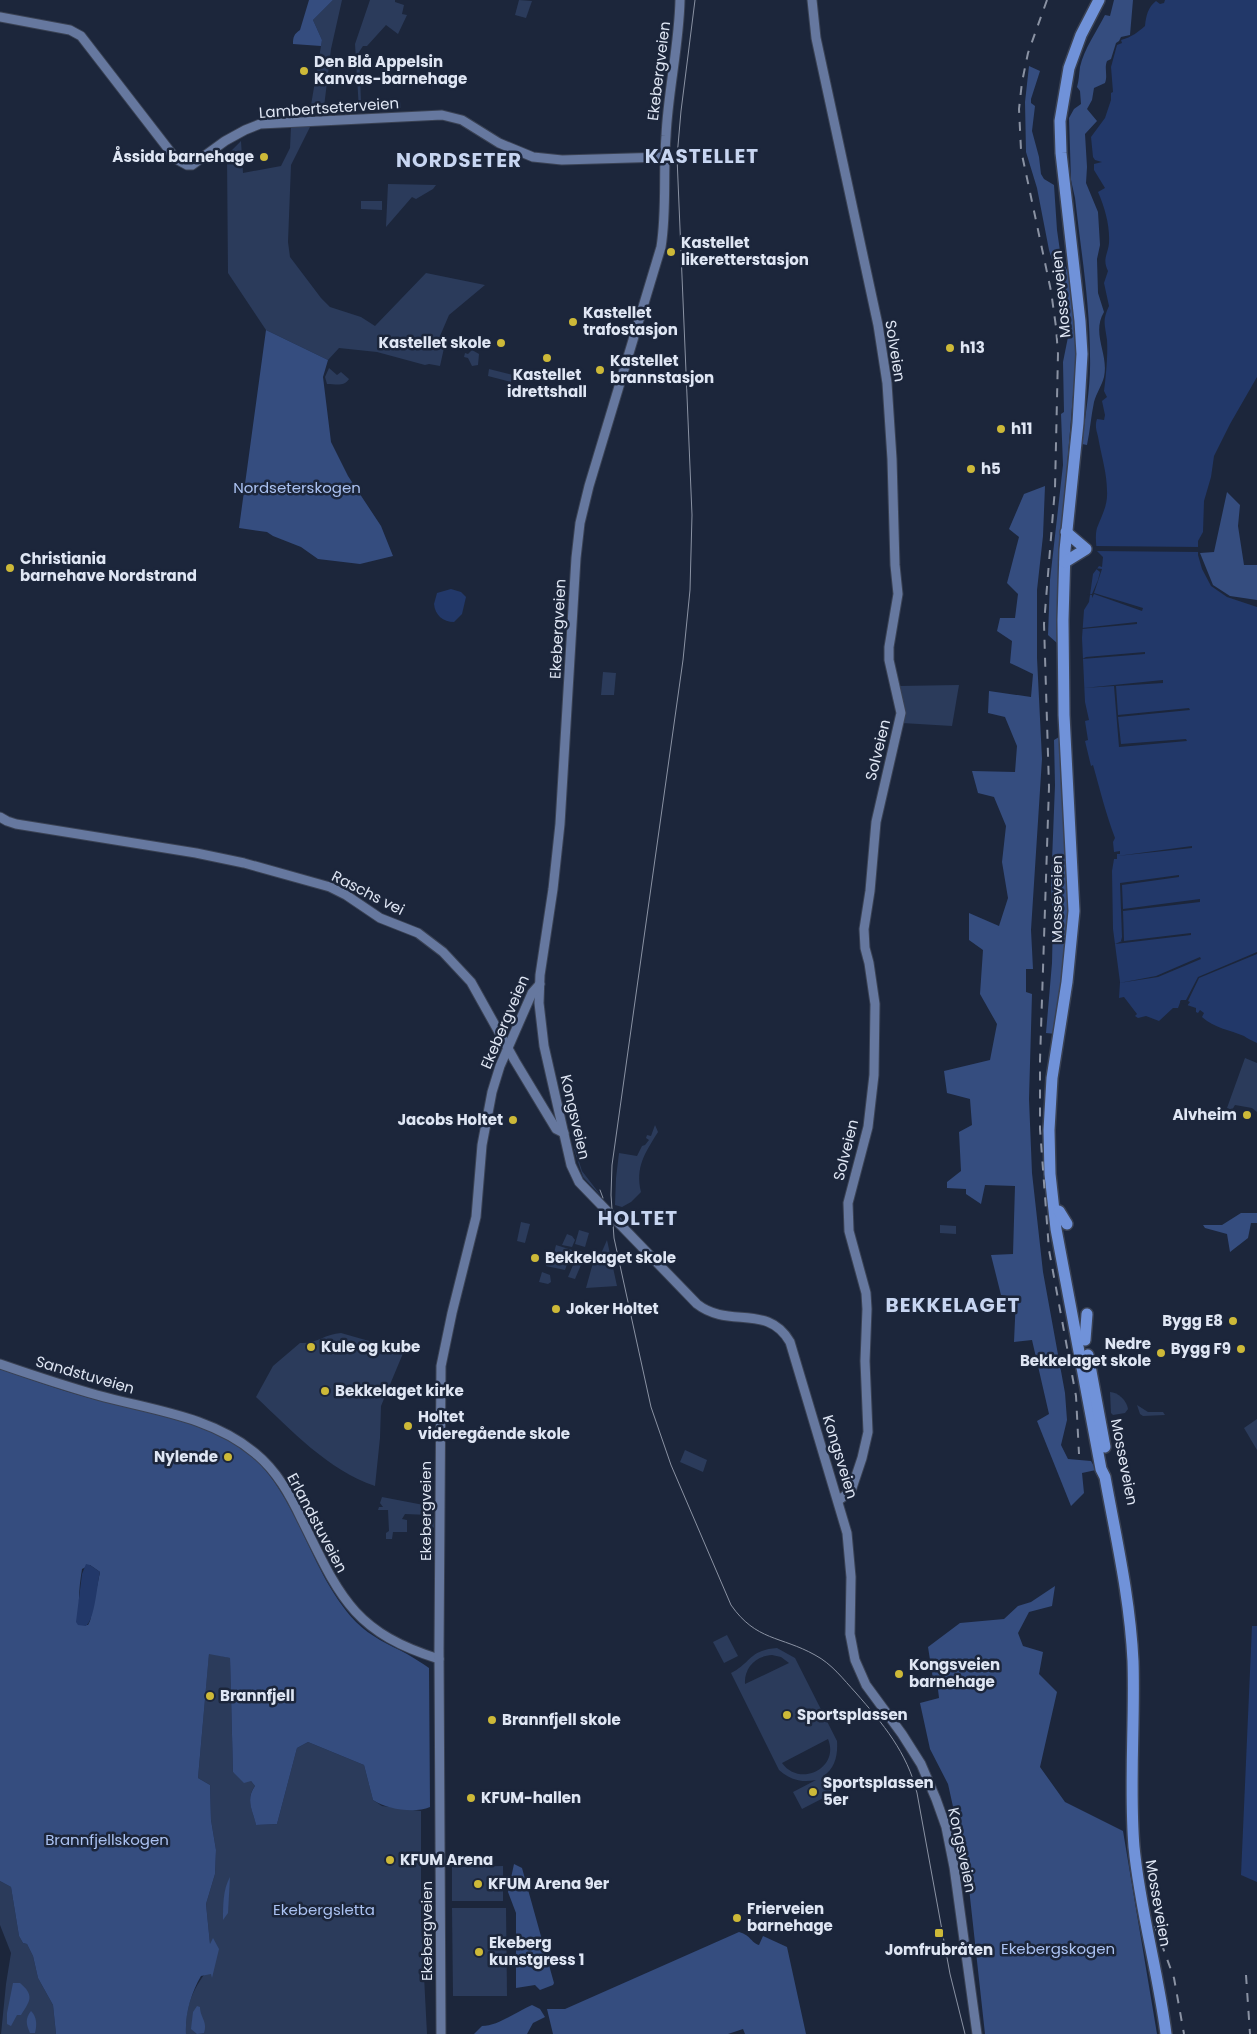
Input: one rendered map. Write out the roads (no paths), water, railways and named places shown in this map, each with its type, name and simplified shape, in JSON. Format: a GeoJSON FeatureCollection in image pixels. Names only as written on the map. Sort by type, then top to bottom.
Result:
{"type":"FeatureCollection","features":[{"type":"Feature","properties":{"kind":"highway","name":"Mosseveien"},"geometry":{"type":"LineString","coordinates":[[1101,0],[1064,92],[1060,121],[1061,153],[1082,345],[1078,423],[1071,494],[1073,512],[1067,562],[1064,640],[1064,722],[1074,911],[1068,974],[1051,1094],[1050,1174],[1056,1229],[1101,1469],[1105,1477],[1124,1570],[1130,1624],[1133,1684],[1133,1831],[1137,1869],[1166,2034]]}},
{"type":"Feature","properties":{"kind":"highway"},"geometry":{"type":"LineString","coordinates":[[1067,562],[1086,549],[1069,534]]}},
{"type":"Feature","properties":{"kind":"highway","name":"Mosseveien"},"geometry":{"type":"LineString","coordinates":[[1050,1157],[1055,1173],[1059,1211],[1127,1556],[1136,1623],[1140,1720],[1133,1775]]}},
{"type":"Feature","properties":{"kind":"highway"},"geometry":{"type":"LineString","coordinates":[[1059,1211],[1067,1224]]}},
{"type":"Feature","properties":{"kind":"highway"},"geometry":{"type":"LineString","coordinates":[[1084,1340],[1087,1314]]}},
{"type":"Feature","properties":{"kind":"highway"},"geometry":{"type":"LineString","coordinates":[[1088,1398],[1101,1423]]}},
{"type":"Feature","properties":{"kind":"highway"},"geometry":{"type":"LineString","coordinates":[[1105,1477],[1104,1465],[1107,1456]]}},
{"type":"Feature","properties":{"kind":"street","name":"Ekebergveien"},"geometry":{"type":"LineString","coordinates":[[441,2034],[441,1366],[453,1307],[476,1217],[480,1154],[497,1073],[532,993],[540,984],[560,824],[577,541],[589,486],[659,254],[665,210],[667,115],[678,40],[680,0]]}},
{"type":"Feature","properties":{"kind":"street","name":"Solveien"},"geometry":{"type":"LineString","coordinates":[[812,0],[816,38],[878,325],[887,383],[898,594],[889,647],[901,713],[876,822],[870,892],[864,929],[865,948],[870,963],[875,1004],[874,1075],[868,1127],[848,1203],[849,1231],[867,1301],[865,1362],[868,1428],[862,1458],[851,1491],[839,1500]]}},
{"type":"Feature","properties":{"kind":"street","name":"Lambertseterveien"},"geometry":{"type":"LineString","coordinates":[[0,17],[70,30],[81,36],[90,45],[176,159],[188,166],[194,164],[230,138],[260,124],[434,115],[462,120],[499,143],[528,156],[562,160],[665,157]]}},
{"type":"Feature","properties":{"kind":"street","name":"Raschs vei"},"geometry":{"type":"LineString","coordinates":[[0,817],[7,822],[23,825],[227,859],[336,889],[378,916],[418,933],[443,952],[474,987],[508,1049],[556,1129],[564,1133]]}},
{"type":"Feature","properties":{"kind":"street","name":"Kongsveien"},"geometry":{"type":"LineString","coordinates":[[540,984],[542,1034],[571,1165],[579,1182],[693,1301],[705,1310],[720,1316],[766,1320],[785,1334],[793,1350],[846,1526],[850,1551],[849,1627],[853,1656],[866,1684],[905,1738],[921,1764],[944,1821],[953,1858],[977,2034]]}},
{"type":"Feature","properties":{"kind":"street","name":"Sandstuveien"},"geometry":{"type":"LineString","coordinates":[[0,1364],[90,1393],[162,1411]]}},
{"type":"Feature","properties":{"kind":"street","name":"Erlandstuveien"},"geometry":{"type":"LineString","coordinates":[[162,1411],[222,1431],[257,1454],[286,1488],[332,1580],[352,1608],[369,1626],[386,1637],[406,1647],[440,1659]]}},
{"type":"Feature","properties":{"kind":"tram line"},"geometry":{"type":"LineString","coordinates":[[695,0],[677,157],[692,515],[690,590],[683,660],[612,1165],[611,1195],[614,1238],[651,1407],[671,1465],[731,1605],[740,1617],[760,1632],[803,1649],[832,1667],[885,1727],[907,1764],[917,1793],[950,1974],[965,2034]]}},
{"type":"Feature","properties":{"kind":"tram line"},"geometry":{"type":"LineString","coordinates":[[600,1190],[603,1198]]}},
{"type":"Feature","properties":{"kind":"railway"},"geometry":{"type":"LineString","coordinates":[[1047,0],[1028,53],[1019,109],[1021,150],[1051,291],[1058,354],[1055,488],[1044,624],[1049,787],[1040,1060],[1040,1129],[1049,1250],[1076,1396],[1079,1454]]}},
{"type":"Feature","properties":{"kind":"railway"},"geometry":{"type":"LineString","coordinates":[[1155,1926],[1174,1978],[1184,2034]]}},
{"type":"Feature","properties":{"kind":"railway"},"geometry":{"type":"LineString","coordinates":[[1246,1975],[1250,2034]]}},
{"type":"Feature","properties":{"kind":"place","name":"Den Blå Appelsin Kanvas-barnehage"},"geometry":{"type":"Point","coordinates":[304,71]}},
{"type":"Feature","properties":{"kind":"place","name":"Åssida barnehage"},"geometry":{"type":"Point","coordinates":[264,157]}},
{"type":"Feature","properties":{"kind":"place","name":"Kastellet likeretterstasjon"},"geometry":{"type":"Point","coordinates":[671,252]}},
{"type":"Feature","properties":{"kind":"place","name":"Kastellet trafostasjon"},"geometry":{"type":"Point","coordinates":[573,322]}},
{"type":"Feature","properties":{"kind":"place","name":"Kastellet skole"},"geometry":{"type":"Point","coordinates":[501,343]}},
{"type":"Feature","properties":{"kind":"place","name":"h13"},"geometry":{"type":"Point","coordinates":[950,348]}},
{"type":"Feature","properties":{"kind":"place","name":"Kastellet idrettshall"},"geometry":{"type":"Point","coordinates":[547,358]}},
{"type":"Feature","properties":{"kind":"place","name":"Kastellet brannstasjon"},"geometry":{"type":"Point","coordinates":[600,370]}},
{"type":"Feature","properties":{"kind":"place","name":"h11"},"geometry":{"type":"Point","coordinates":[1001,429]}},
{"type":"Feature","properties":{"kind":"place","name":"h5"},"geometry":{"type":"Point","coordinates":[971,469]}},
{"type":"Feature","properties":{"kind":"place","name":"Christiania barnehave Nordstrand"},"geometry":{"type":"Point","coordinates":[10,568]}},
{"type":"Feature","properties":{"kind":"place","name":"Alvheim"},"geometry":{"type":"Point","coordinates":[1247,1115]}},
{"type":"Feature","properties":{"kind":"place","name":"Jacobs Holtet"},"geometry":{"type":"Point","coordinates":[513,1120]}},
{"type":"Feature","properties":{"kind":"place","name":"Bekkelaget skole"},"geometry":{"type":"Point","coordinates":[535,1258]}},
{"type":"Feature","properties":{"kind":"place","name":"Joker Holtet"},"geometry":{"type":"Point","coordinates":[556,1309]}},
{"type":"Feature","properties":{"kind":"place","name":"Bygg E8"},"geometry":{"type":"Point","coordinates":[1233,1321]}},
{"type":"Feature","properties":{"kind":"place","name":"Kule og kube"},"geometry":{"type":"Point","coordinates":[311,1347]}},
{"type":"Feature","properties":{"kind":"place","name":"Bygg F9"},"geometry":{"type":"Point","coordinates":[1241,1349]}},
{"type":"Feature","properties":{"kind":"place","name":"Nedre Bekkelaget skole"},"geometry":{"type":"Point","coordinates":[1161,1353]}},
{"type":"Feature","properties":{"kind":"place","name":"Bekkelaget kirke"},"geometry":{"type":"Point","coordinates":[325,1391]}},
{"type":"Feature","properties":{"kind":"place","name":"Holtet videregående skole"},"geometry":{"type":"Point","coordinates":[408,1426]}},
{"type":"Feature","properties":{"kind":"place","name":"Nylende"},"geometry":{"type":"Point","coordinates":[228,1457]}},
{"type":"Feature","properties":{"kind":"place","name":"Kongsveien barnehage"},"geometry":{"type":"Point","coordinates":[899,1674]}},
{"type":"Feature","properties":{"kind":"place","name":"Brannfjell"},"geometry":{"type":"Point","coordinates":[210,1696]}},
{"type":"Feature","properties":{"kind":"place","name":"Sportsplassen"},"geometry":{"type":"Point","coordinates":[787,1715]}},
{"type":"Feature","properties":{"kind":"place","name":"Brannfjell skole"},"geometry":{"type":"Point","coordinates":[492,1720]}},
{"type":"Feature","properties":{"kind":"place","name":"Sportsplassen 5er"},"geometry":{"type":"Point","coordinates":[813,1792]}},
{"type":"Feature","properties":{"kind":"place","name":"KFUM-hallen"},"geometry":{"type":"Point","coordinates":[471,1798]}},
{"type":"Feature","properties":{"kind":"place","name":"KFUM Arena"},"geometry":{"type":"Point","coordinates":[390,1860]}},
{"type":"Feature","properties":{"kind":"place","name":"KFUM Arena 9er"},"geometry":{"type":"Point","coordinates":[478,1884]}},
{"type":"Feature","properties":{"kind":"place","name":"Frierveien barnehage"},"geometry":{"type":"Point","coordinates":[737,1918]}},
{"type":"Feature","properties":{"kind":"place","name":"Jomfrubråten"},"geometry":{"type":"Point","coordinates":[939,1933]}},
{"type":"Feature","properties":{"kind":"place","name":"Ekeberg kunstgress 1"},"geometry":{"type":"Point","coordinates":[479,1952]}},
{"type":"Feature","properties":{"kind":"district","name":"KASTELLET"},"geometry":{"type":"Point","coordinates":[702,156]}},
{"type":"Feature","properties":{"kind":"district","name":"NORDSETER"},"geometry":{"type":"Point","coordinates":[459,160]}},
{"type":"Feature","properties":{"kind":"district","name":"HOLTET"},"geometry":{"type":"Point","coordinates":[638,1218]}},
{"type":"Feature","properties":{"kind":"district","name":"BEKKELAGET"},"geometry":{"type":"Point","coordinates":[953,1305]}},
{"type":"Feature","properties":{"kind":"park label","name":"Nordseterskogen"},"geometry":{"type":"Point","coordinates":[297,488]}},
{"type":"Feature","properties":{"kind":"park label","name":"Brannfjellskogen"},"geometry":{"type":"Point","coordinates":[107,1840]}},
{"type":"Feature","properties":{"kind":"park label","name":"Ekebergsletta"},"geometry":{"type":"Point","coordinates":[324,1910]}},
{"type":"Feature","properties":{"kind":"park label","name":"Ekebergskogen"},"geometry":{"type":"Point","coordinates":[1058,1949]}}]}
